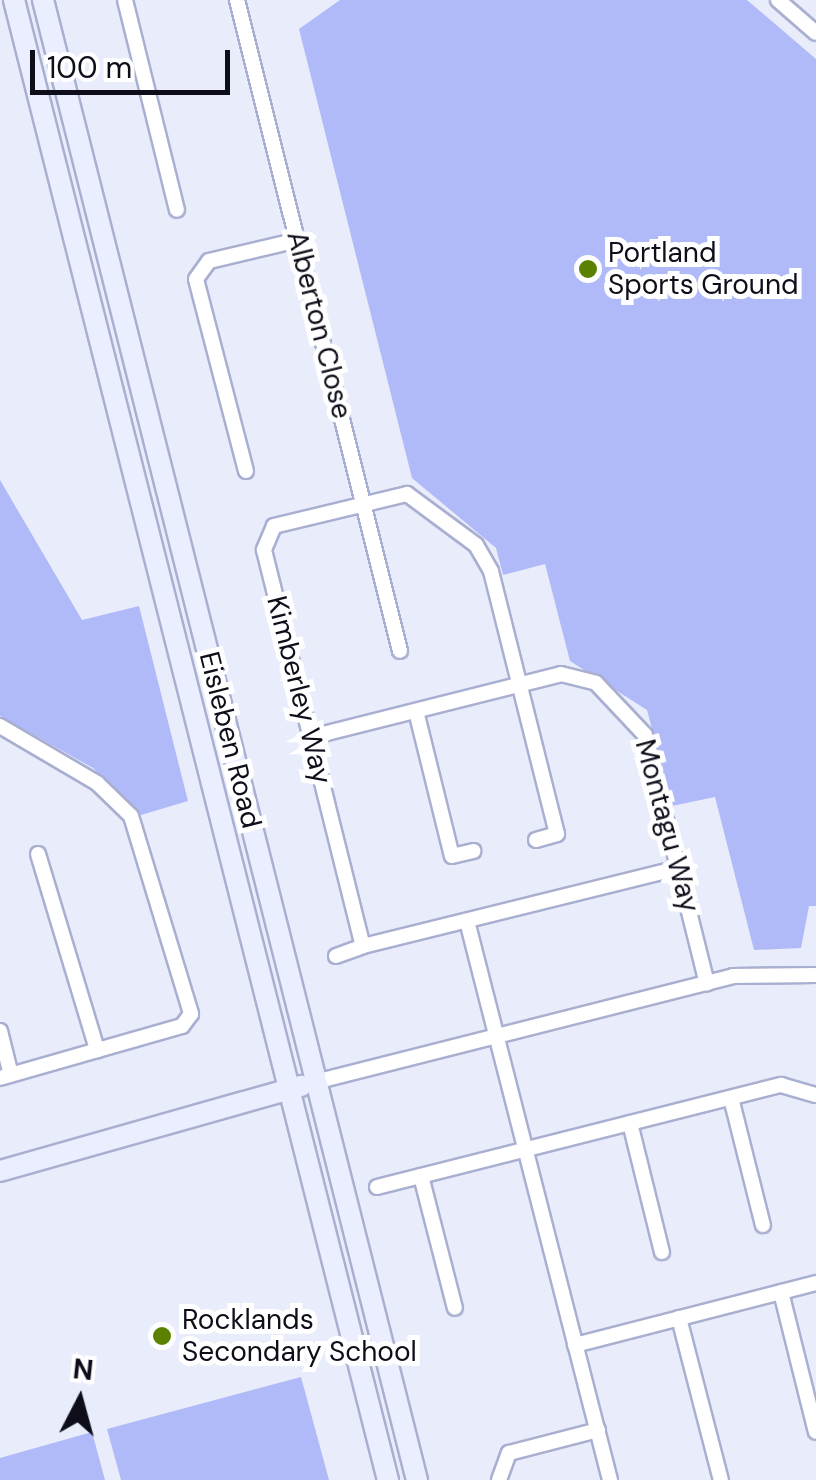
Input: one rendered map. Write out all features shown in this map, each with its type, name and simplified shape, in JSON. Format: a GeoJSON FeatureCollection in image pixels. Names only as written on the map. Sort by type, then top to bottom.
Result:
{"type":"FeatureCollection","features":[{"type":"Feature","properties":{"kind":"main road","name":"Eisleben Road"},"geometry":{"type":"LineString","coordinates":[[14,0],[388,1480]]}},
{"type":"Feature","properties":{"kind":"main road","name":"Eisleben Road"},"geometry":{"type":"LineString","coordinates":[[43,0],[416,1480]]}},
{"type":"Feature","properties":{"kind":"main road"},"geometry":{"type":"LineString","coordinates":[[0,1171],[316,1082]]}},
{"type":"Feature","properties":{"kind":"street"},"geometry":{"type":"LineString","coordinates":[[125,0],[177,210]]}},
{"type":"Feature","properties":{"kind":"street","name":"Alberton Close"},"geometry":{"type":"LineString","coordinates":[[237,0],[400,651]]}},
{"type":"Feature","properties":{"kind":"street"},"geometry":{"type":"LineString","coordinates":[[778,0],[816,34]]}},
{"type":"Feature","properties":{"kind":"street"},"geometry":{"type":"LineString","coordinates":[[246,471],[196,278],[208,261],[298,240]]}},
{"type":"Feature","properties":{"kind":"street"},"geometry":{"type":"LineString","coordinates":[[364,501],[414,496],[476,545],[520,684],[557,834],[536,840]]}},
{"type":"Feature","properties":{"kind":"street","name":"Kimberley Way"},"geometry":{"type":"LineString","coordinates":[[363,946],[264,543],[280,523],[364,501]]}},
{"type":"Feature","properties":{"kind":"street","name":"Montagu Way"},"geometry":{"type":"LineString","coordinates":[[311,737],[520,684],[582,675],[634,714],[708,983]]}},
{"type":"Feature","properties":{"kind":"street"},"geometry":{"type":"LineString","coordinates":[[416,711],[452,856],[472,852]]}},
{"type":"Feature","properties":{"kind":"street"},"geometry":{"type":"LineString","coordinates":[[0,726],[97,782],[131,816],[188,1021],[6,1076],[0,1031]]}},
{"type":"Feature","properties":{"kind":"street"},"geometry":{"type":"LineString","coordinates":[[38,854],[97,1050]]}},
{"type":"Feature","properties":{"kind":"street"},"geometry":{"type":"LineString","coordinates":[[336,956],[679,868]]}},
{"type":"Feature","properties":{"kind":"street"},"geometry":{"type":"LineString","coordinates":[[467,920],[610,1480]]}},
{"type":"Feature","properties":{"kind":"street"},"geometry":{"type":"LineString","coordinates":[[316,1082],[708,983],[816,975]]}},
{"type":"Feature","properties":{"kind":"street"},"geometry":{"type":"LineString","coordinates":[[377,1188],[782,1085],[816,1095]]}},
{"type":"Feature","properties":{"kind":"street"},"geometry":{"type":"LineString","coordinates":[[731,1098],[763,1225]]}},
{"type":"Feature","properties":{"kind":"street"},"geometry":{"type":"LineString","coordinates":[[630,1123],[662,1252]]}},
{"type":"Feature","properties":{"kind":"street"},"geometry":{"type":"LineString","coordinates":[[421,1176],[455,1308]]}},
{"type":"Feature","properties":{"kind":"street"},"geometry":{"type":"LineString","coordinates":[[576,1345],[816,1283]]}},
{"type":"Feature","properties":{"kind":"street"},"geometry":{"type":"LineString","coordinates":[[780,1292],[816,1432]]}},
{"type":"Feature","properties":{"kind":"street"},"geometry":{"type":"LineString","coordinates":[[680,1318],[720,1480]]}},
{"type":"Feature","properties":{"kind":"street"},"geometry":{"type":"LineString","coordinates":[[499,1480],[509,1453],[598,1430]]}},
{"type":"Feature","properties":{"kind":"shaded area","name":"Portland Sports Ground"},"geometry":{"type":"Polygon","coordinates":[[[340,0],[747,0],[816,59],[816,906],[809,906],[801,948],[754,950],[715,797],[672,806],[647,710],[570,661],[545,564],[503,575],[496,548],[412,478],[299,29],[340,0]]]}},
{"type":"Feature","properties":{"kind":"shaded area"},"geometry":{"type":"Polygon","coordinates":[[[0,480],[82,620],[139,606],[188,801],[141,815],[93,768],[0,716],[0,480]]]}},
{"type":"Feature","properties":{"kind":"shaded area"},"geometry":{"type":"Polygon","coordinates":[[[301,1377],[329,1480],[121,1480],[107,1429],[301,1377]]]}},
{"type":"Feature","properties":{"kind":"shaded area"},"geometry":{"type":"Polygon","coordinates":[[[92,1432],[105,1480],[0,1480],[0,1458],[92,1432]]]}},
{"type":"Feature","properties":{"kind":"place","name":"Portland Sports Ground"},"geometry":{"type":"Point","coordinates":[588,269]}},
{"type":"Feature","properties":{"kind":"place","name":"Rocklands Secondary School"},"geometry":{"type":"Point","coordinates":[162,1336]}}]}
